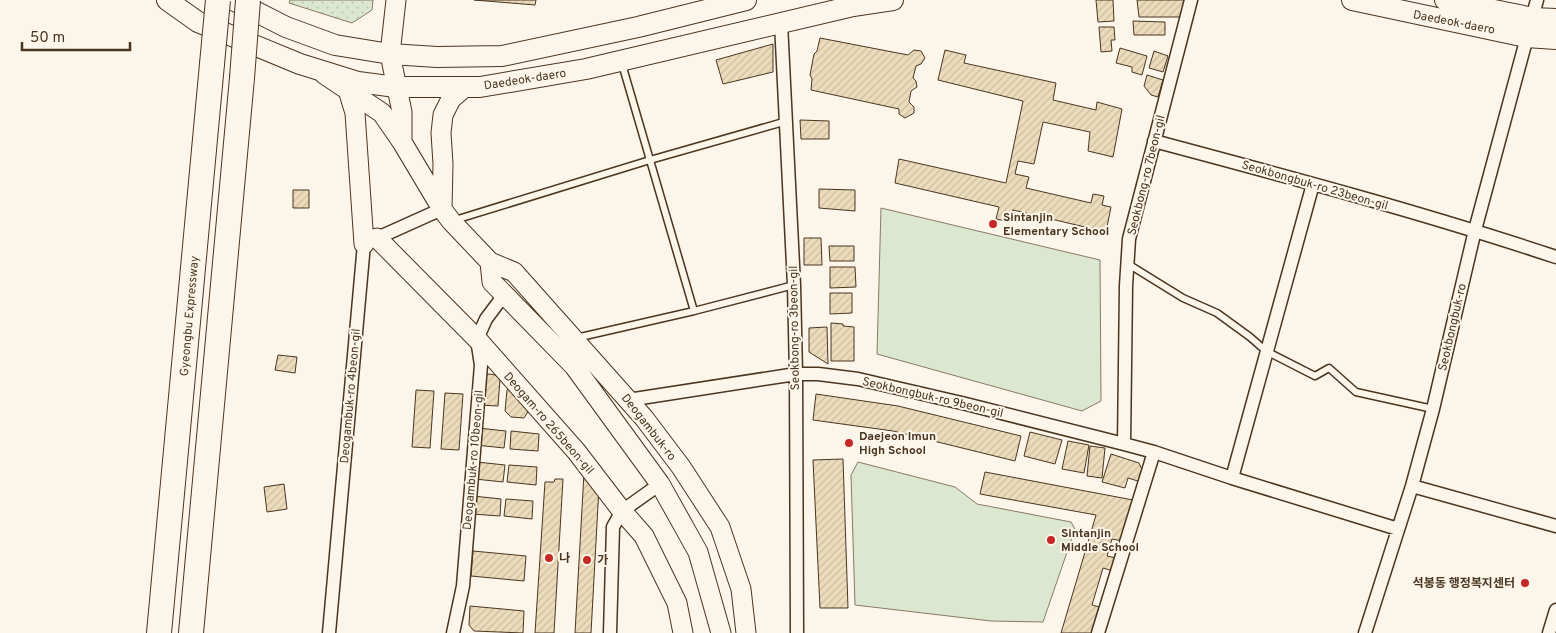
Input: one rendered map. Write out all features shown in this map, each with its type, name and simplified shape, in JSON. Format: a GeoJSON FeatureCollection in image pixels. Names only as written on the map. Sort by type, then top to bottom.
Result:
{"type":"FeatureCollection","features":[{"type":"Feature","properties":{"kind":"highway","name":"Gyeongbu Expressway"},"geometry":{"type":"LineString","coordinates":[[159,633],[218,0]]}},
{"type":"Feature","properties":{"kind":"highway"},"geometry":{"type":"LineString","coordinates":[[191,633],[248,0]]}},
{"type":"Feature","properties":{"kind":"main road","name":"Daedeok-daero"},"geometry":{"type":"LineString","coordinates":[[167,0],[198,22],[314,68],[358,82],[396,87],[480,86],[557,74],[853,6],[893,0]]}},
{"type":"Feature","properties":{"kind":"main road"},"geometry":{"type":"LineString","coordinates":[[233,0],[286,27],[335,45],[390,54],[436,57],[502,56],[638,27],[746,0]]}},
{"type":"Feature","properties":{"kind":"main road","name":"Daedeok-daero"},"geometry":{"type":"LineString","coordinates":[[1356,0],[1556,20]]}},
{"type":"Feature","properties":{"kind":"main road","name":"Daedeok-daero"},"geometry":{"type":"LineString","coordinates":[[1445,0],[1532,18],[1556,39]]}},
{"type":"Feature","properties":{"kind":"street"},"geometry":{"type":"LineString","coordinates":[[396,0],[390,54],[402,112],[402,142]]}},
{"type":"Feature","properties":{"kind":"street","name":"Seokbong-ro 7beon-gil"},"geometry":{"type":"LineString","coordinates":[[1124,444],[1126,286],[1129,239],[1191,0]]}},
{"type":"Feature","properties":{"kind":"street","name":"Seokbongbuk-ro"},"geometry":{"type":"LineString","coordinates":[[1365,633],[1412,486],[1433,409],[1475,230],[1532,18]]}},
{"type":"Feature","properties":{"kind":"street","name":"Seokbong-ro 3beon-gil"},"geometry":{"type":"LineString","coordinates":[[781,23],[794,285],[797,633]]}},
{"type":"Feature","properties":{"kind":"street","name":"Deogambuk-ro"},"geometry":{"type":"LineString","coordinates":[[314,68],[382,112],[446,215],[490,262],[514,272],[644,418],[680,467],[720,528],[742,589],[746,633]]}},
{"type":"Feature","properties":{"kind":"street"},"geometry":{"type":"LineString","coordinates":[[348,90],[355,113],[371,241],[446,215],[441,133],[443,115],[451,99],[464,87]]}},
{"type":"Feature","properties":{"kind":"street","name":"Seokbongbuk-ro 23beon-gil"},"geometry":{"type":"LineString","coordinates":[[1154,141],[1475,230],[1556,257]]}},
{"type":"Feature","properties":{"kind":"street"},"geometry":{"type":"LineString","coordinates":[[1232,478],[1313,184]]}},
{"type":"Feature","properties":{"kind":"street","name":"Deogam-ro 265beon-gil"},"geometry":{"type":"LineString","coordinates":[[371,241],[477,339],[576,451],[622,511],[644,536],[677,603],[683,633]]}},
{"type":"Feature","properties":{"kind":"street","name":"Deogambuk-ro 4beon-gil"},"geometry":{"type":"LineString","coordinates":[[329,633],[371,241]]}},
{"type":"Feature","properties":{"kind":"street","name":"Deogambuk-ro"},"geometry":{"type":"LineString","coordinates":[[490,262],[492,282],[574,366],[660,484],[698,552],[721,633]]}},
{"type":"Feature","properties":{"kind":"street"},"geometry":{"type":"LineString","coordinates":[[477,339],[486,319],[504,295]]}},
{"type":"Feature","properties":{"kind":"street","name":"Deogambuk-ro 10beon-gil"},"geometry":{"type":"LineString","coordinates":[[453,633],[463,586],[481,365],[477,339]]}},
{"type":"Feature","properties":{"kind":"street","name":"Seokbongbuk-ro 9beon-gil"},"geometry":{"type":"LineString","coordinates":[[628,400],[796,374],[818,374],[858,379],[966,404],[1154,452],[1398,529]]}},
{"type":"Feature","properties":{"kind":"street"},"geometry":{"type":"LineString","coordinates":[[1098,633],[1154,452]]}},
{"type":"Feature","properties":{"kind":"street"},"geometry":{"type":"LineString","coordinates":[[610,633],[613,527],[622,511],[660,484]]}},
{"type":"Feature","properties":{"kind":"street"},"geometry":{"type":"LineString","coordinates":[[1412,486],[1556,526]]}},
{"type":"Feature","properties":{"kind":"street"},"geometry":{"type":"LineString","coordinates":[[1549,633],[1556,610]]}},
{"type":"Feature","properties":{"kind":"lane"},"geometry":{"type":"LineString","coordinates":[[621,60],[694,311]]}},
{"type":"Feature","properties":{"kind":"lane"},"geometry":{"type":"LineString","coordinates":[[446,215],[786,121]]}},
{"type":"Feature","properties":{"kind":"lane"},"geometry":{"type":"LineString","coordinates":[[1128,264],[1183,298],[1217,313],[1266,351],[1315,376],[1329,368],[1356,392],[1433,409]]}},
{"type":"Feature","properties":{"kind":"lane"},"geometry":{"type":"LineString","coordinates":[[574,338],[694,311],[794,285]]}},
{"type":"Feature","properties":{"kind":"green space"},"geometry":{"type":"Polygon","coordinates":[[[290,0],[373,0],[372,10],[352,23],[289,3],[290,0]]]}},
{"type":"Feature","properties":{"kind":"green space"},"geometry":{"type":"Polygon","coordinates":[[[881,208],[1100,260],[1101,401],[1082,411],[877,354],[881,208]]]}},
{"type":"Feature","properties":{"kind":"green space"},"geometry":{"type":"Polygon","coordinates":[[[858,462],[955,487],[977,504],[1071,522],[1075,529],[1043,622],[991,621],[855,605],[851,475],[858,462]]]}},
{"type":"Feature","properties":{"kind":"building"},"geometry":{"type":"Polygon","coordinates":[[[474,0],[536,0],[535,5],[474,0]]]}},
{"type":"Feature","properties":{"kind":"building"},"geometry":{"type":"Polygon","coordinates":[[[1096,0],[1113,0],[1114,21],[1098,22],[1096,0]]]}},
{"type":"Feature","properties":{"kind":"building"},"geometry":{"type":"Polygon","coordinates":[[[1137,0],[1185,0],[1180,17],[1139,17],[1137,0]]]}},
{"type":"Feature","properties":{"kind":"building"},"geometry":{"type":"Polygon","coordinates":[[[1133,21],[1165,22],[1165,35],[1134,35],[1133,21]]]}},
{"type":"Feature","properties":{"kind":"building"},"geometry":{"type":"Polygon","coordinates":[[[1099,27],[1114,27],[1115,40],[1111,40],[1112,51],[1101,52],[1099,27]]]}},
{"type":"Feature","properties":{"kind":"building"},"geometry":{"type":"Polygon","coordinates":[[[820,38],[908,55],[914,50],[921,51],[925,58],[921,64],[916,66],[913,78],[916,81],[917,87],[911,91],[909,102],[914,107],[914,113],[905,118],[899,114],[899,109],[811,90],[812,79],[810,75],[814,54],[817,51],[820,38]]]}},
{"type":"Feature","properties":{"kind":"building"},"geometry":{"type":"Polygon","coordinates":[[[773,44],[773,72],[723,84],[716,60],[773,44]]]}},
{"type":"Feature","properties":{"kind":"building"},"geometry":{"type":"Polygon","coordinates":[[[1120,48],[1147,56],[1142,75],[1132,72],[1132,67],[1116,63],[1120,48]]]}},
{"type":"Feature","properties":{"kind":"building"},"geometry":{"type":"Polygon","coordinates":[[[945,50],[966,55],[964,63],[1056,83],[1053,100],[1096,110],[1097,102],[1122,109],[1113,157],[1088,151],[1090,132],[1043,122],[1034,164],[1018,161],[1015,174],[1029,177],[1026,188],[1091,203],[1093,194],[1104,196],[1102,205],[1111,207],[1106,232],[1013,210],[1011,222],[996,219],[999,207],[895,183],[899,159],[1006,183],[1023,101],[938,80],[945,50]]]}},
{"type":"Feature","properties":{"kind":"building"},"geometry":{"type":"Polygon","coordinates":[[[1154,51],[1168,56],[1163,72],[1149,68],[1154,51]]]}},
{"type":"Feature","properties":{"kind":"building"},"geometry":{"type":"Polygon","coordinates":[[[1147,75],[1163,80],[1158,97],[1151,95],[1144,86],[1147,75]]]}},
{"type":"Feature","properties":{"kind":"building"},"geometry":{"type":"Polygon","coordinates":[[[800,120],[829,121],[829,139],[801,139],[800,120]]]}},
{"type":"Feature","properties":{"kind":"building"},"geometry":{"type":"Polygon","coordinates":[[[819,189],[855,190],[855,211],[819,208],[819,189]]]}},
{"type":"Feature","properties":{"kind":"building"},"geometry":{"type":"Polygon","coordinates":[[[293,190],[309,190],[309,208],[293,208],[293,190]]]}},
{"type":"Feature","properties":{"kind":"building"},"geometry":{"type":"Polygon","coordinates":[[[804,238],[821,238],[822,265],[804,265],[804,238]]]}},
{"type":"Feature","properties":{"kind":"building"},"geometry":{"type":"Polygon","coordinates":[[[829,246],[854,246],[854,261],[830,261],[829,246]]]}},
{"type":"Feature","properties":{"kind":"building"},"geometry":{"type":"Polygon","coordinates":[[[830,267],[855,267],[856,287],[830,288],[830,267]]]}},
{"type":"Feature","properties":{"kind":"building"},"geometry":{"type":"Polygon","coordinates":[[[830,293],[852,293],[852,313],[830,314],[830,293]]]}},
{"type":"Feature","properties":{"kind":"building"},"geometry":{"type":"Polygon","coordinates":[[[831,323],[854,327],[854,361],[831,361],[831,323]]]}},
{"type":"Feature","properties":{"kind":"building"},"geometry":{"type":"Polygon","coordinates":[[[827,327],[828,364],[809,352],[809,328],[827,327]]]}},
{"type":"Feature","properties":{"kind":"building"},"geometry":{"type":"Polygon","coordinates":[[[278,355],[297,357],[295,373],[275,370],[278,355]]]}},
{"type":"Feature","properties":{"kind":"building"},"geometry":{"type":"Polygon","coordinates":[[[484,375],[495,375],[500,379],[498,406],[479,405],[484,375]]]}},
{"type":"Feature","properties":{"kind":"building"},"geometry":{"type":"Polygon","coordinates":[[[511,386],[531,407],[524,418],[511,417],[505,411],[507,390],[511,386]]]}},
{"type":"Feature","properties":{"kind":"building"},"geometry":{"type":"Polygon","coordinates":[[[416,390],[434,391],[430,448],[412,447],[416,390]]]}},
{"type":"Feature","properties":{"kind":"building"},"geometry":{"type":"Polygon","coordinates":[[[445,393],[463,394],[459,450],[441,449],[445,393]]]}},
{"type":"Feature","properties":{"kind":"building"},"geometry":{"type":"Polygon","coordinates":[[[816,394],[898,406],[1021,436],[1015,461],[893,431],[813,420],[816,394]]]}},
{"type":"Feature","properties":{"kind":"building"},"geometry":{"type":"Polygon","coordinates":[[[478,428],[506,431],[504,448],[476,445],[478,428]]]}},
{"type":"Feature","properties":{"kind":"building"},"geometry":{"type":"Polygon","coordinates":[[[511,431],[539,434],[538,451],[510,449],[511,431]]]}},
{"type":"Feature","properties":{"kind":"building"},"geometry":{"type":"Polygon","coordinates":[[[1030,432],[1062,440],[1055,464],[1024,456],[1030,432]]]}},
{"type":"Feature","properties":{"kind":"building"},"geometry":{"type":"Polygon","coordinates":[[[1068,441],[1089,445],[1084,473],[1062,469],[1068,441]]]}},
{"type":"Feature","properties":{"kind":"building"},"geometry":{"type":"Polygon","coordinates":[[[1090,446],[1105,448],[1102,478],[1087,476],[1090,446]]]}},
{"type":"Feature","properties":{"kind":"building"},"geometry":{"type":"Polygon","coordinates":[[[1111,454],[1139,463],[1143,472],[1141,482],[1128,478],[1125,488],[1102,482],[1111,454]]]}},
{"type":"Feature","properties":{"kind":"building"},"geometry":{"type":"Polygon","coordinates":[[[843,459],[848,608],[820,608],[813,460],[843,459]]]}},
{"type":"Feature","properties":{"kind":"building"},"geometry":{"type":"Polygon","coordinates":[[[477,462],[505,465],[503,482],[475,479],[477,462]]]}},
{"type":"Feature","properties":{"kind":"building"},"geometry":{"type":"Polygon","coordinates":[[[509,465],[537,467],[536,485],[507,482],[509,465]]]}},
{"type":"Feature","properties":{"kind":"building"},"geometry":{"type":"Polygon","coordinates":[[[985,472],[1133,500],[1122,541],[1112,539],[1107,556],[1116,558],[1113,571],[1103,568],[1092,605],[1099,607],[1092,633],[1061,633],[1096,515],[980,494],[985,472]]]}},
{"type":"Feature","properties":{"kind":"building","name":"가"},"geometry":{"type":"Polygon","coordinates":[[[584,473],[599,487],[591,633],[575,633],[584,473]]]}},
{"type":"Feature","properties":{"kind":"building","name":"나"},"geometry":{"type":"Polygon","coordinates":[[[555,479],[563,479],[554,633],[535,633],[545,482],[554,482],[555,479]]]}},
{"type":"Feature","properties":{"kind":"building"},"geometry":{"type":"Polygon","coordinates":[[[284,484],[287,509],[267,512],[264,487],[284,484]]]}},
{"type":"Feature","properties":{"kind":"building"},"geometry":{"type":"Polygon","coordinates":[[[473,496],[501,499],[500,516],[472,514],[473,496]]]}},
{"type":"Feature","properties":{"kind":"building"},"geometry":{"type":"Polygon","coordinates":[[[506,499],[533,501],[532,519],[504,516],[506,499]]]}},
{"type":"Feature","properties":{"kind":"building"},"geometry":{"type":"Polygon","coordinates":[[[473,551],[526,556],[524,581],[471,576],[473,551]]]}},
{"type":"Feature","properties":{"kind":"building"},"geometry":{"type":"Polygon","coordinates":[[[470,606],[524,611],[523,633],[474,631],[469,625],[470,606]]]}},
{"type":"Feature","properties":{"kind":"place","name":"Sintanjin Elementary School"},"geometry":{"type":"Point","coordinates":[993,224]}},
{"type":"Feature","properties":{"kind":"place","name":"Daejeon Imun High School"},"geometry":{"type":"Point","coordinates":[849,443]}},
{"type":"Feature","properties":{"kind":"place","name":"Sintanjin Middle School"},"geometry":{"type":"Point","coordinates":[1051,540]}},
{"type":"Feature","properties":{"kind":"place","name":"나"},"geometry":{"type":"Point","coordinates":[549,558]}},
{"type":"Feature","properties":{"kind":"place","name":"가"},"geometry":{"type":"Point","coordinates":[587,560]}},
{"type":"Feature","properties":{"kind":"place","name":"석봉동 행정복지센터"},"geometry":{"type":"Point","coordinates":[1525,583]}}]}
